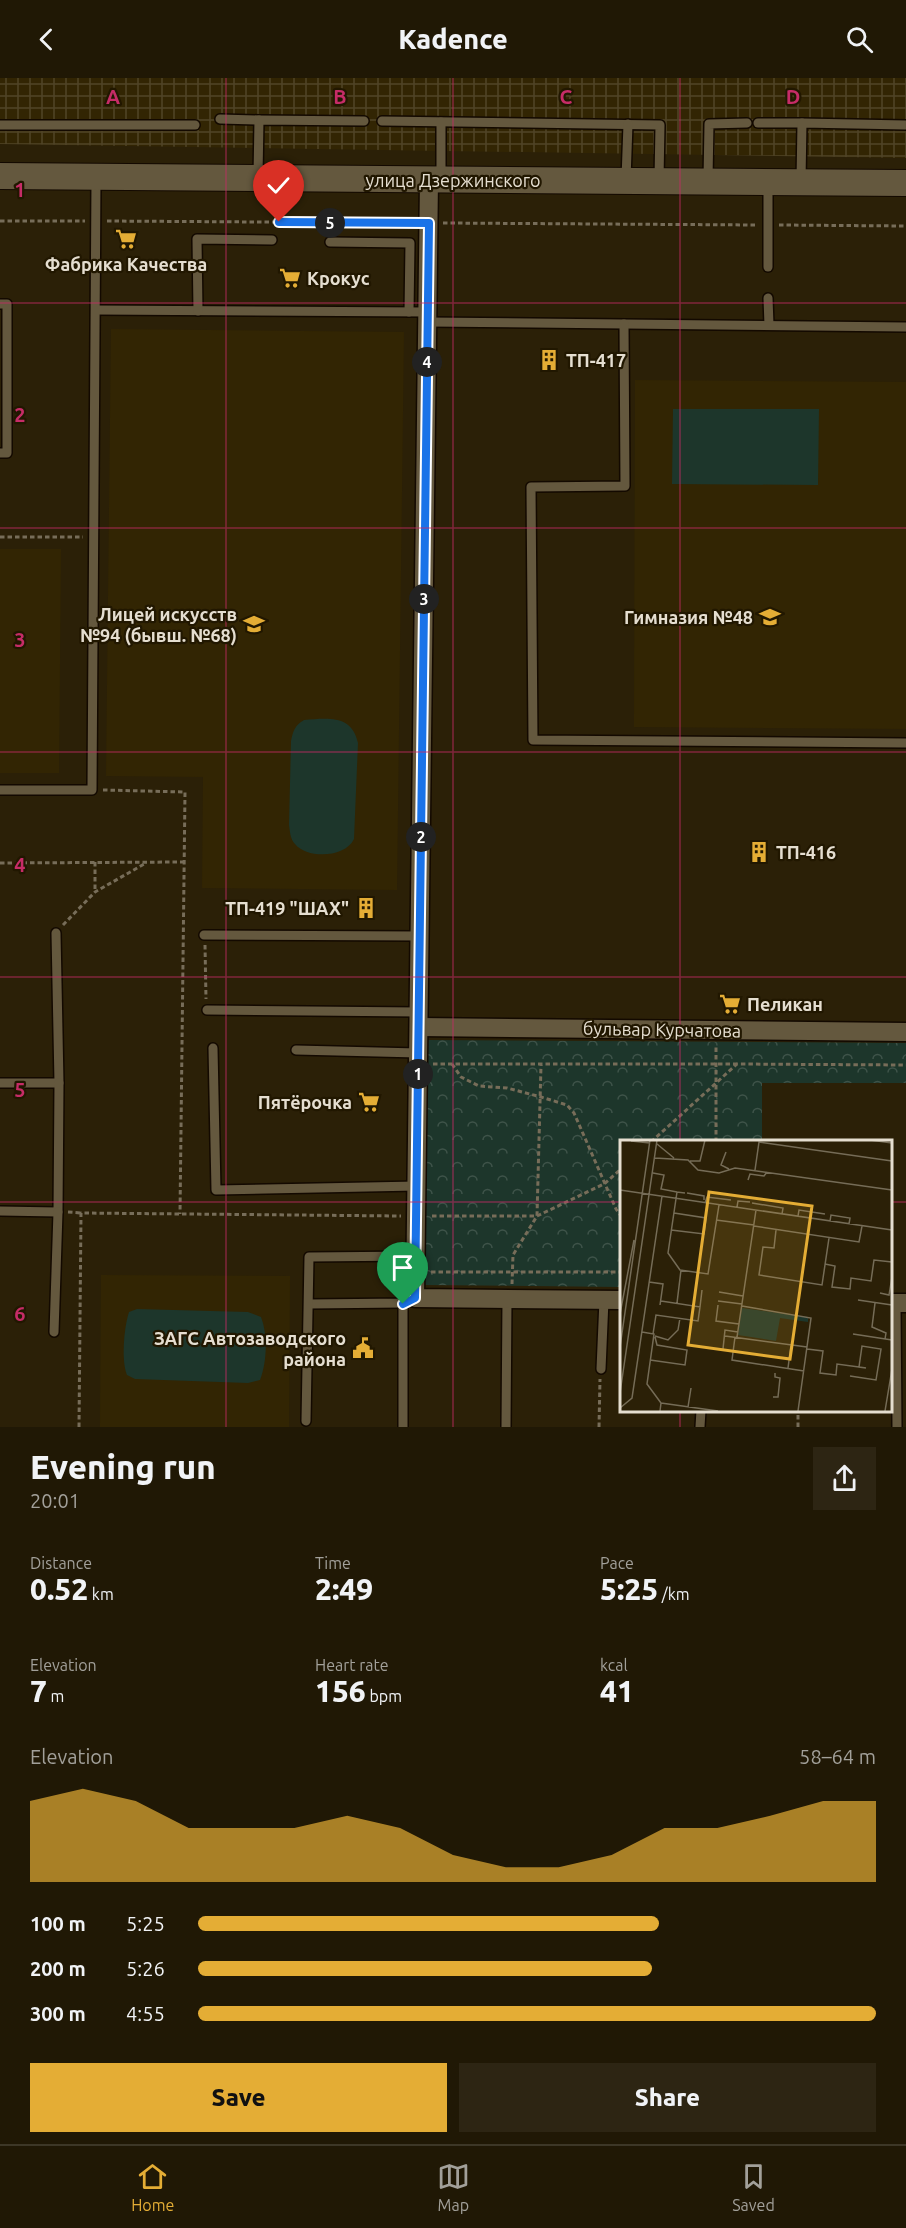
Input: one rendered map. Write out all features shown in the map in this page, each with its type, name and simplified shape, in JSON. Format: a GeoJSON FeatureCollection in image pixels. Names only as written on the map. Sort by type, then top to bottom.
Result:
{"type":"FeatureCollection","features":[{"type":"Feature","properties":{"kind":"main road","name":"улица Дзержинского"},"geometry":{"type":"LineString","coordinates":[[0,176],[906,183]]}},
{"type":"Feature","properties":{"kind":"street"},"geometry":{"type":"LineString","coordinates":[[435,180],[429,223],[427,317],[416,1264],[409,1301],[613,1300]]}},
{"type":"Feature","properties":{"kind":"street","name":"бульвар Курчатова"},"geometry":{"type":"LineString","coordinates":[[419,1020],[716,1030],[906,1032]]}},
{"type":"Feature","properties":{"kind":"lane"},"geometry":{"type":"LineString","coordinates":[[220,119],[364,121]]}},
{"type":"Feature","properties":{"kind":"lane"},"geometry":{"type":"LineString","coordinates":[[258,178],[260,120]]}},
{"type":"Feature","properties":{"kind":"lane"},"geometry":{"type":"LineString","coordinates":[[382,121],[660,125],[659,181]]}},
{"type":"Feature","properties":{"kind":"lane"},"geometry":{"type":"LineString","coordinates":[[435,180],[441,122]]}},
{"type":"Feature","properties":{"kind":"lane"},"geometry":{"type":"LineString","coordinates":[[708,182],[709,124],[747,123]]}},
{"type":"Feature","properties":{"kind":"lane"},"geometry":{"type":"LineString","coordinates":[[759,123],[906,125]]}},
{"type":"Feature","properties":{"kind":"lane"},"geometry":{"type":"LineString","coordinates":[[801,182],[802,123]]}},
{"type":"Feature","properties":{"kind":"lane"},"geometry":{"type":"LineString","coordinates":[[0,124],[195,125]]}},
{"type":"Feature","properties":{"kind":"lane"},"geometry":{"type":"LineString","coordinates":[[626,181],[628,124]]}},
{"type":"Feature","properties":{"kind":"lane"},"geometry":{"type":"LineString","coordinates":[[0,790],[92,790],[96,177]]}},
{"type":"Feature","properties":{"kind":"lane"},"geometry":{"type":"LineString","coordinates":[[768,182],[768,267]]}},
{"type":"Feature","properties":{"kind":"lane"},"geometry":{"type":"LineString","coordinates":[[198,310],[197,239],[272,240]]}},
{"type":"Feature","properties":{"kind":"lane"},"geometry":{"type":"LineString","coordinates":[[330,242],[410,243],[409,312]]}},
{"type":"Feature","properties":{"kind":"lane"},"geometry":{"type":"LineString","coordinates":[[768,298],[769,326]]}},
{"type":"Feature","properties":{"kind":"lane"},"geometry":{"type":"LineString","coordinates":[[0,304],[7,304],[7,453],[0,453]]}},
{"type":"Feature","properties":{"kind":"lane"},"geometry":{"type":"LineString","coordinates":[[96,310],[409,312],[427,317],[624,324],[906,327]]}},
{"type":"Feature","properties":{"kind":"lane"},"geometry":{"type":"LineString","coordinates":[[624,324],[625,486],[531,487],[532,740],[906,743]]}},
{"type":"Feature","properties":{"kind":"lane"},"geometry":{"type":"LineString","coordinates":[[54,1332],[59,1083],[56,933]]}},
{"type":"Feature","properties":{"kind":"lane"},"geometry":{"type":"LineString","coordinates":[[204,935],[420,936]]}},
{"type":"Feature","properties":{"kind":"lane"},"geometry":{"type":"LineString","coordinates":[[207,1010],[419,1020]]}},
{"type":"Feature","properties":{"kind":"lane"},"geometry":{"type":"LineString","coordinates":[[213,1048],[216,1190],[417,1186]]}},
{"type":"Feature","properties":{"kind":"lane"},"geometry":{"type":"LineString","coordinates":[[296,1050],[418,1059]]}},
{"type":"Feature","properties":{"kind":"lane"},"geometry":{"type":"LineString","coordinates":[[0,1083],[59,1083]]}},
{"type":"Feature","properties":{"kind":"lane"},"geometry":{"type":"LineString","coordinates":[[0,1211],[58,1212]]}},
{"type":"Feature","properties":{"kind":"lane"},"geometry":{"type":"LineString","coordinates":[[306,1421],[309,1257],[416,1264]]}},
{"type":"Feature","properties":{"kind":"lane"},"geometry":{"type":"LineString","coordinates":[[506,1427],[510,1299]]}},
{"type":"Feature","properties":{"kind":"lane"},"geometry":{"type":"LineString","coordinates":[[601,1368],[613,1300]]}},
{"type":"Feature","properties":{"kind":"lane"},"geometry":{"type":"LineString","coordinates":[[309,1304],[409,1301],[403,1427]]}},
{"type":"Feature","properties":{"kind":"lane"},"geometry":{"type":"LineString","coordinates":[[897,1303],[897,1427]]}},
{"type":"Feature","properties":{"kind":"lane"},"geometry":{"type":"LineString","coordinates":[[700,1427],[701,1412]]}},
{"type":"Feature","properties":{"kind":"path"},"geometry":{"type":"LineString","coordinates":[[0,221],[906,226]]}},
{"type":"Feature","properties":{"kind":"path"},"geometry":{"type":"LineString","coordinates":[[0,537],[94,537]]}},
{"type":"Feature","properties":{"kind":"path"},"geometry":{"type":"LineString","coordinates":[[92,790],[185,792],[180,1214]]}},
{"type":"Feature","properties":{"kind":"path"},"geometry":{"type":"LineString","coordinates":[[95,862],[95,892]]}},
{"type":"Feature","properties":{"kind":"path"},"geometry":{"type":"LineString","coordinates":[[56,933],[95,892],[147,862]]}},
{"type":"Feature","properties":{"kind":"path"},"geometry":{"type":"LineString","coordinates":[[0,863],[184,862]]}},
{"type":"Feature","properties":{"kind":"path"},"geometry":{"type":"LineString","coordinates":[[204,935],[207,1010]]}},
{"type":"Feature","properties":{"kind":"path"},"geometry":{"type":"LineString","coordinates":[[716,1030],[716,1140]]}},
{"type":"Feature","properties":{"kind":"path"},"geometry":{"type":"LineString","coordinates":[[418,1059],[452,1064],[906,1065]]}},
{"type":"Feature","properties":{"kind":"path"},"geometry":{"type":"LineString","coordinates":[[452,1064],[461,1077],[480,1086],[507,1088],[567,1105],[574,1113],[604,1184],[620,1214]]}},
{"type":"Feature","properties":{"kind":"path"},"geometry":{"type":"LineString","coordinates":[[653,1140],[737,1064]]}},
{"type":"Feature","properties":{"kind":"path"},"geometry":{"type":"LineString","coordinates":[[510,1299],[513,1255],[537,1216],[542,1065]]}},
{"type":"Feature","properties":{"kind":"path"},"geometry":{"type":"LineString","coordinates":[[79,1427],[81,1213],[537,1216],[604,1184],[620,1170]]}},
{"type":"Feature","properties":{"kind":"path"},"geometry":{"type":"LineString","coordinates":[[416,1264],[513,1272],[620,1272]]}},
{"type":"Feature","properties":{"kind":"path"},"geometry":{"type":"LineString","coordinates":[[599,1427],[601,1368]]}},
{"type":"Feature","properties":{"kind":"shaded area"},"geometry":{"type":"Polygon","coordinates":[[[0,78],[906,78],[906,158],[0,144],[0,78]]]}},
{"type":"Feature","properties":{"kind":"shaded area","name":"Лицей искусств №94 (бывш. №68)"},"geometry":{"type":"Polygon","coordinates":[[[111,329],[404,332],[397,890],[202,888],[203,777],[106,776],[111,329]]]}},
{"type":"Feature","properties":{"kind":"shaded area","name":"Гимназия №48"},"geometry":{"type":"Polygon","coordinates":[[[635,380],[906,382],[906,729],[634,727],[635,380]]]}},
{"type":"Feature","properties":{"kind":"shaded area"},"geometry":{"type":"Polygon","coordinates":[[[0,549],[61,549],[59,773],[0,773],[0,549]]]}},
{"type":"Feature","properties":{"kind":"shaded area"},"geometry":{"type":"Polygon","coordinates":[[[101,1275],[290,1276],[289,1427],[100,1427],[101,1275]]]}},
{"type":"Feature","properties":{"kind":"green space"},"geometry":{"type":"Polygon","coordinates":[[[673,409],[819,409],[818,485],[672,484],[673,409]]]}},
{"type":"Feature","properties":{"kind":"green space"},"geometry":{"type":"Polygon","coordinates":[[[304,720],[338,720],[351,727],[358,743],[354,839],[343,850],[335,853],[308,852],[295,844],[290,835],[291,741],[298,724],[304,720]]]}},
{"type":"Feature","properties":{"kind":"green space"},"geometry":{"type":"Polygon","coordinates":[[[427,1040],[906,1043],[906,1083],[762,1083],[762,1140],[620,1140],[620,1287],[425,1285],[427,1040]]]}},
{"type":"Feature","properties":{"kind":"green space"},"geometry":{"type":"Polygon","coordinates":[[[137,1309],[248,1312],[261,1317],[266,1348],[260,1380],[248,1383],[135,1379],[127,1375],[124,1353],[126,1326],[129,1312],[137,1309]]]}},
{"type":"Feature","properties":{"kind":"place","name":"Фабрика Качества"},"geometry":{"type":"Point","coordinates":[126,239]}},
{"type":"Feature","properties":{"kind":"place","name":"Крокус"},"geometry":{"type":"Point","coordinates":[290,278]}},
{"type":"Feature","properties":{"kind":"place","name":"ТП-417"},"geometry":{"type":"Point","coordinates":[549,360]}},
{"type":"Feature","properties":{"kind":"place","name":"Гимназия №48"},"geometry":{"type":"Point","coordinates":[770,617]}},
{"type":"Feature","properties":{"kind":"place","name":"Лицей искусств №94 (бывш. №68)"},"geometry":{"type":"Point","coordinates":[254,624]}},
{"type":"Feature","properties":{"kind":"place","name":"ТП-416"},"geometry":{"type":"Point","coordinates":[759,852]}},
{"type":"Feature","properties":{"kind":"place","name":"ТП-419 \"ШАХ\""},"geometry":{"type":"Point","coordinates":[366,908]}},
{"type":"Feature","properties":{"kind":"place","name":"Пеликан"},"geometry":{"type":"Point","coordinates":[730,1004]}},
{"type":"Feature","properties":{"kind":"place","name":"Пятёрочка"},"geometry":{"type":"Point","coordinates":[369,1102]}},
{"type":"Feature","properties":{"kind":"place","name":"ЗАГС Автозаводского района"},"geometry":{"type":"Point","coordinates":[363,1348]}},
{"type":"Feature","properties":{"kind":"route"},"geometry":{"type":"LineString","coordinates":[[279,222],[429,223],[415,1298],[403,1304]]}}]}
